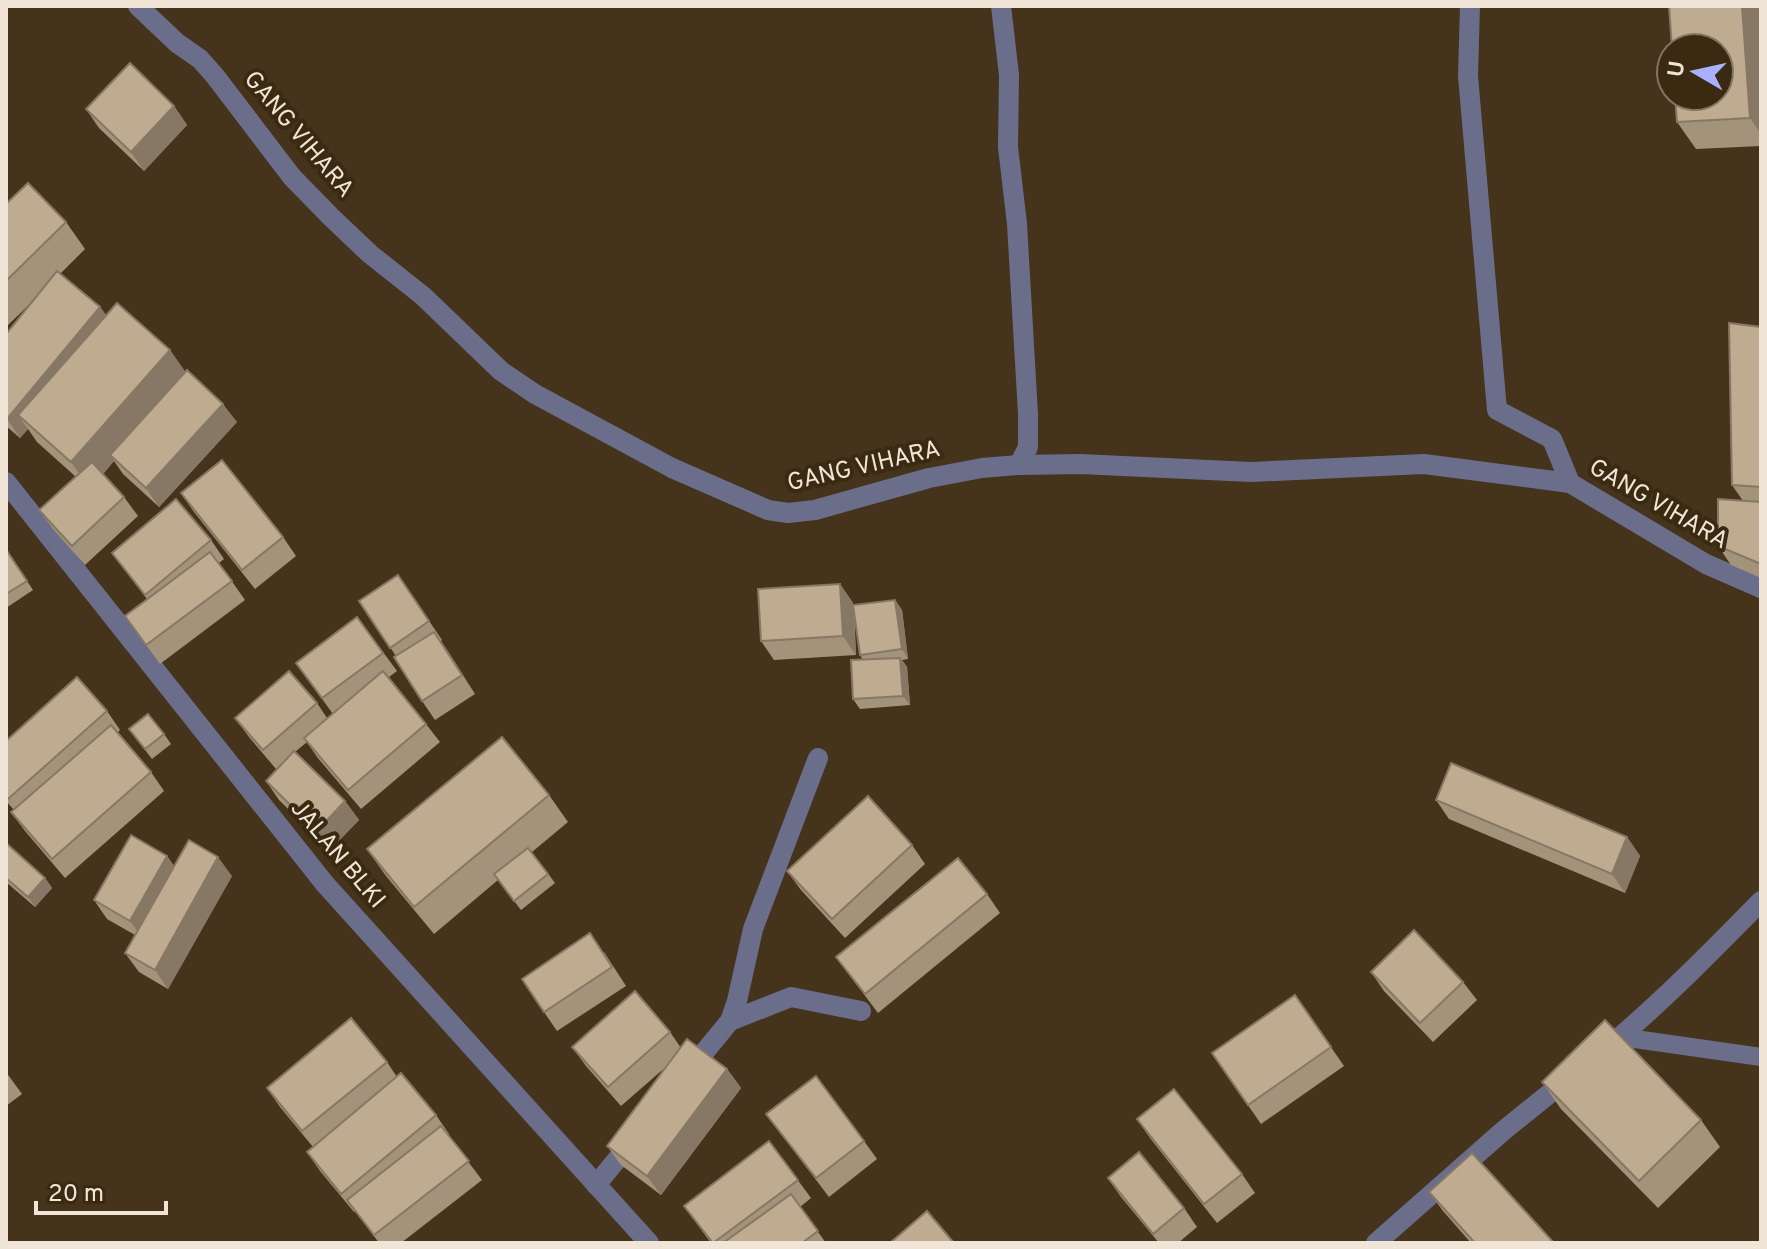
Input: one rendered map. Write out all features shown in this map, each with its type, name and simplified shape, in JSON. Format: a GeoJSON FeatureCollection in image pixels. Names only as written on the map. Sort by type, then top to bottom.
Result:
{"type":"FeatureCollection","features":[{"type":"Feature","properties":{"kind":"street","name":"GANG VIHARA"},"geometry":{"type":"LineString","coordinates":[[138,6],[177,43],[200,59],[292,177],[331,217],[370,254],[423,296],[501,371],[535,394],[672,468],[768,510],[788,513],[815,510],[929,478],[1019,465],[1080,464],[1251,472],[1424,464],[1570,483],[1706,564],[1761,588]]}},
{"type":"Feature","properties":{"kind":"street"},"geometry":{"type":"LineString","coordinates":[[1001,6],[1009,75],[1008,147],[1017,224],[1028,414],[1028,447],[1019,465]]}},
{"type":"Feature","properties":{"kind":"street"},"geometry":{"type":"LineString","coordinates":[[1470,6],[1468,76],[1497,410],[1552,439],[1570,483]]}},
{"type":"Feature","properties":{"kind":"street","name":"JALAN BLKI"},"geometry":{"type":"LineString","coordinates":[[6,482],[325,884],[649,1243]]}},
{"type":"Feature","properties":{"kind":"street"},"geometry":{"type":"LineString","coordinates":[[673,1091],[730,1021],[753,929],[818,758]]}},
{"type":"Feature","properties":{"kind":"street"},"geometry":{"type":"LineString","coordinates":[[1376,1243],[1503,1131],[1621,1037],[1761,901]]}},
{"type":"Feature","properties":{"kind":"street"},"geometry":{"type":"LineString","coordinates":[[730,1021],[791,997],[861,1011]]}},
{"type":"Feature","properties":{"kind":"street"},"geometry":{"type":"LineString","coordinates":[[596,1185],[644,1126]]}},
{"type":"Feature","properties":{"kind":"lane"},"geometry":{"type":"LineString","coordinates":[[1621,1037],[1761,1057]]}},
{"type":"Feature","properties":{"kind":"building"},"geometry":{"type":"Polygon","coordinates":[[[1669,6],[1742,6],[1750,118],[1677,122],[1676,112],[1735,112],[1735,32],[1671,32],[1669,6]]]}},
{"type":"Feature","properties":{"kind":"building"},"geometry":{"type":"Polygon","coordinates":[[[130,63],[174,106],[131,152],[86,109],[130,63]]]}},
{"type":"Feature","properties":{"kind":"building"},"geometry":{"type":"Polygon","coordinates":[[[28,183],[66,222],[6,281],[6,204],[28,183]]]}},
{"type":"Feature","properties":{"kind":"building"},"geometry":{"type":"Polygon","coordinates":[[[57,271],[100,307],[7,419],[6,334],[57,271]]]}},
{"type":"Feature","properties":{"kind":"building"},"geometry":{"type":"Polygon","coordinates":[[[117,303],[170,350],[71,462],[18,415],[117,303]]]}},
{"type":"Feature","properties":{"kind":"building"},"geometry":{"type":"Polygon","coordinates":[[[1729,323],[1761,327],[1761,487],[1732,485],[1729,323]]]}},
{"type":"Feature","properties":{"kind":"building"},"geometry":{"type":"Polygon","coordinates":[[[187,370],[223,404],[146,488],[110,455],[187,370]]]}},
{"type":"Feature","properties":{"kind":"building"},"geometry":{"type":"Polygon","coordinates":[[[222,460],[283,537],[242,570],[181,493],[222,460]]]}},
{"type":"Feature","properties":{"kind":"building"},"geometry":{"type":"Polygon","coordinates":[[[92,462],[124,497],[72,546],[39,510],[92,462]]]}},
{"type":"Feature","properties":{"kind":"building"},"geometry":{"type":"Polygon","coordinates":[[[176,499],[211,540],[145,595],[112,553],[176,499]]]}},
{"type":"Feature","properties":{"kind":"building"},"geometry":{"type":"Polygon","coordinates":[[[1718,499],[1761,502],[1761,564],[1718,546],[1718,499]]]}},
{"type":"Feature","properties":{"kind":"building"},"geometry":{"type":"Polygon","coordinates":[[[6,552],[27,581],[6,594],[6,552]]]}},
{"type":"Feature","properties":{"kind":"building"},"geometry":{"type":"Polygon","coordinates":[[[210,552],[232,581],[146,645],[125,616],[210,552]]]}},
{"type":"Feature","properties":{"kind":"building"},"geometry":{"type":"Polygon","coordinates":[[[398,575],[429,621],[390,648],[359,601],[398,575]]]}},
{"type":"Feature","properties":{"kind":"building"},"geometry":{"type":"Polygon","coordinates":[[[840,584],[843,636],[761,641],[758,589],[840,584]]]}},
{"type":"Feature","properties":{"kind":"building"},"geometry":{"type":"Polygon","coordinates":[[[895,600],[902,649],[860,655],[853,605],[895,600]]]}},
{"type":"Feature","properties":{"kind":"building"},"geometry":{"type":"Polygon","coordinates":[[[357,617],[383,653],[322,698],[296,663],[357,617]]]}},
{"type":"Feature","properties":{"kind":"building"},"geometry":{"type":"Polygon","coordinates":[[[434,632],[462,675],[422,701],[394,657],[434,632]]]}},
{"type":"Feature","properties":{"kind":"building"},"geometry":{"type":"Polygon","coordinates":[[[900,658],[903,696],[853,699],[851,660],[900,658]]]}},
{"type":"Feature","properties":{"kind":"building"},"geometry":{"type":"Polygon","coordinates":[[[289,671],[317,703],[263,750],[235,718],[289,671]]]}},
{"type":"Feature","properties":{"kind":"building"},"geometry":{"type":"Polygon","coordinates":[[[383,671],[426,724],[348,790],[304,738],[383,671]]]}},
{"type":"Feature","properties":{"kind":"building"},"geometry":{"type":"Polygon","coordinates":[[[77,677],[107,711],[8,799],[6,741],[77,677]]]}},
{"type":"Feature","properties":{"kind":"building"},"geometry":{"type":"Polygon","coordinates":[[[148,714],[164,734],[145,749],[129,729],[148,714]]]}},
{"type":"Feature","properties":{"kind":"building"},"geometry":{"type":"Polygon","coordinates":[[[111,725],[151,772],[52,859],[11,812],[111,725]]]}},
{"type":"Feature","properties":{"kind":"building"},"geometry":{"type":"Polygon","coordinates":[[[502,737],[549,795],[414,907],[367,849],[502,737]]]}},
{"type":"Feature","properties":{"kind":"building"},"geometry":{"type":"Polygon","coordinates":[[[294,751],[345,801],[317,831],[266,781],[294,751]]]}},
{"type":"Feature","properties":{"kind":"building"},"geometry":{"type":"Polygon","coordinates":[[[1451,763],[1627,837],[1612,874],[1436,800],[1451,763]]]}},
{"type":"Feature","properties":{"kind":"building"},"geometry":{"type":"Polygon","coordinates":[[[868,796],[912,845],[832,919],[787,871],[868,796]]]}},
{"type":"Feature","properties":{"kind":"building"},"geometry":{"type":"Polygon","coordinates":[[[131,835],[167,856],[130,921],[94,900],[131,835]]]}},
{"type":"Feature","properties":{"kind":"building"},"geometry":{"type":"Polygon","coordinates":[[[189,840],[218,857],[155,970],[125,953],[189,840]]]}},
{"type":"Feature","properties":{"kind":"building"},"geometry":{"type":"Polygon","coordinates":[[[6,843],[45,878],[28,897],[6,878],[6,843]]]}},
{"type":"Feature","properties":{"kind":"building"},"geometry":{"type":"Polygon","coordinates":[[[528,848],[548,874],[514,901],[494,874],[528,848]]]}},
{"type":"Feature","properties":{"kind":"building"},"geometry":{"type":"Polygon","coordinates":[[[958,858],[987,894],[865,994],[836,957],[958,858]]]}},
{"type":"Feature","properties":{"kind":"building"},"geometry":{"type":"Polygon","coordinates":[[[1414,930],[1463,982],[1420,1023],[1371,972],[1414,930]]]}},
{"type":"Feature","properties":{"kind":"building"},"geometry":{"type":"Polygon","coordinates":[[[590,933],[612,967],[544,1012],[522,979],[590,933]]]}},
{"type":"Feature","properties":{"kind":"building"},"geometry":{"type":"Polygon","coordinates":[[[635,991],[670,1032],[608,1087],[572,1047],[635,991]]]}},
{"type":"Feature","properties":{"kind":"building"},"geometry":{"type":"Polygon","coordinates":[[[1295,995],[1331,1047],[1248,1105],[1212,1053],[1295,995]]]}},
{"type":"Feature","properties":{"kind":"building"},"geometry":{"type":"Polygon","coordinates":[[[351,1018],[387,1062],[302,1131],[267,1088],[351,1018]]]}},
{"type":"Feature","properties":{"kind":"building"},"geometry":{"type":"Polygon","coordinates":[[[1605,1020],[1701,1120],[1639,1181],[1542,1082],[1605,1020]]]}},
{"type":"Feature","properties":{"kind":"building"},"geometry":{"type":"Polygon","coordinates":[[[687,1039],[727,1069],[647,1176],[607,1146],[687,1039]]]}},
{"type":"Feature","properties":{"kind":"building"},"geometry":{"type":"Polygon","coordinates":[[[401,1073],[436,1115],[341,1194],[307,1152],[401,1073]]]}},
{"type":"Feature","properties":{"kind":"building"},"geometry":{"type":"Polygon","coordinates":[[[816,1076],[864,1141],[816,1178],[766,1114],[816,1076]]]}},
{"type":"Feature","properties":{"kind":"building"},"geometry":{"type":"Polygon","coordinates":[[[1174,1089],[1242,1174],[1204,1204],[1137,1119],[1174,1089]]]}},
{"type":"Feature","properties":{"kind":"building"},"geometry":{"type":"Polygon","coordinates":[[[441,1126],[469,1161],[374,1235],[347,1200],[441,1126]]]}},
{"type":"Feature","properties":{"kind":"building"},"geometry":{"type":"Polygon","coordinates":[[[769,1141],[798,1180],[713,1243],[684,1206],[769,1141]]]}},
{"type":"Feature","properties":{"kind":"building"},"geometry":{"type":"Polygon","coordinates":[[[1139,1152],[1184,1208],[1153,1234],[1108,1178],[1139,1152]]]}},
{"type":"Feature","properties":{"kind":"building"},"geometry":{"type":"Polygon","coordinates":[[[1472,1153],[1554,1243],[1475,1243],[1429,1192],[1472,1153]]]}},
{"type":"Feature","properties":{"kind":"building"},"geometry":{"type":"Polygon","coordinates":[[[791,1194],[818,1231],[802,1243],[723,1243],[791,1194]]]}},
{"type":"Feature","properties":{"kind":"building"},"geometry":{"type":"Polygon","coordinates":[[[927,1211],[954,1243],[890,1243],[927,1211]]]}}]}
